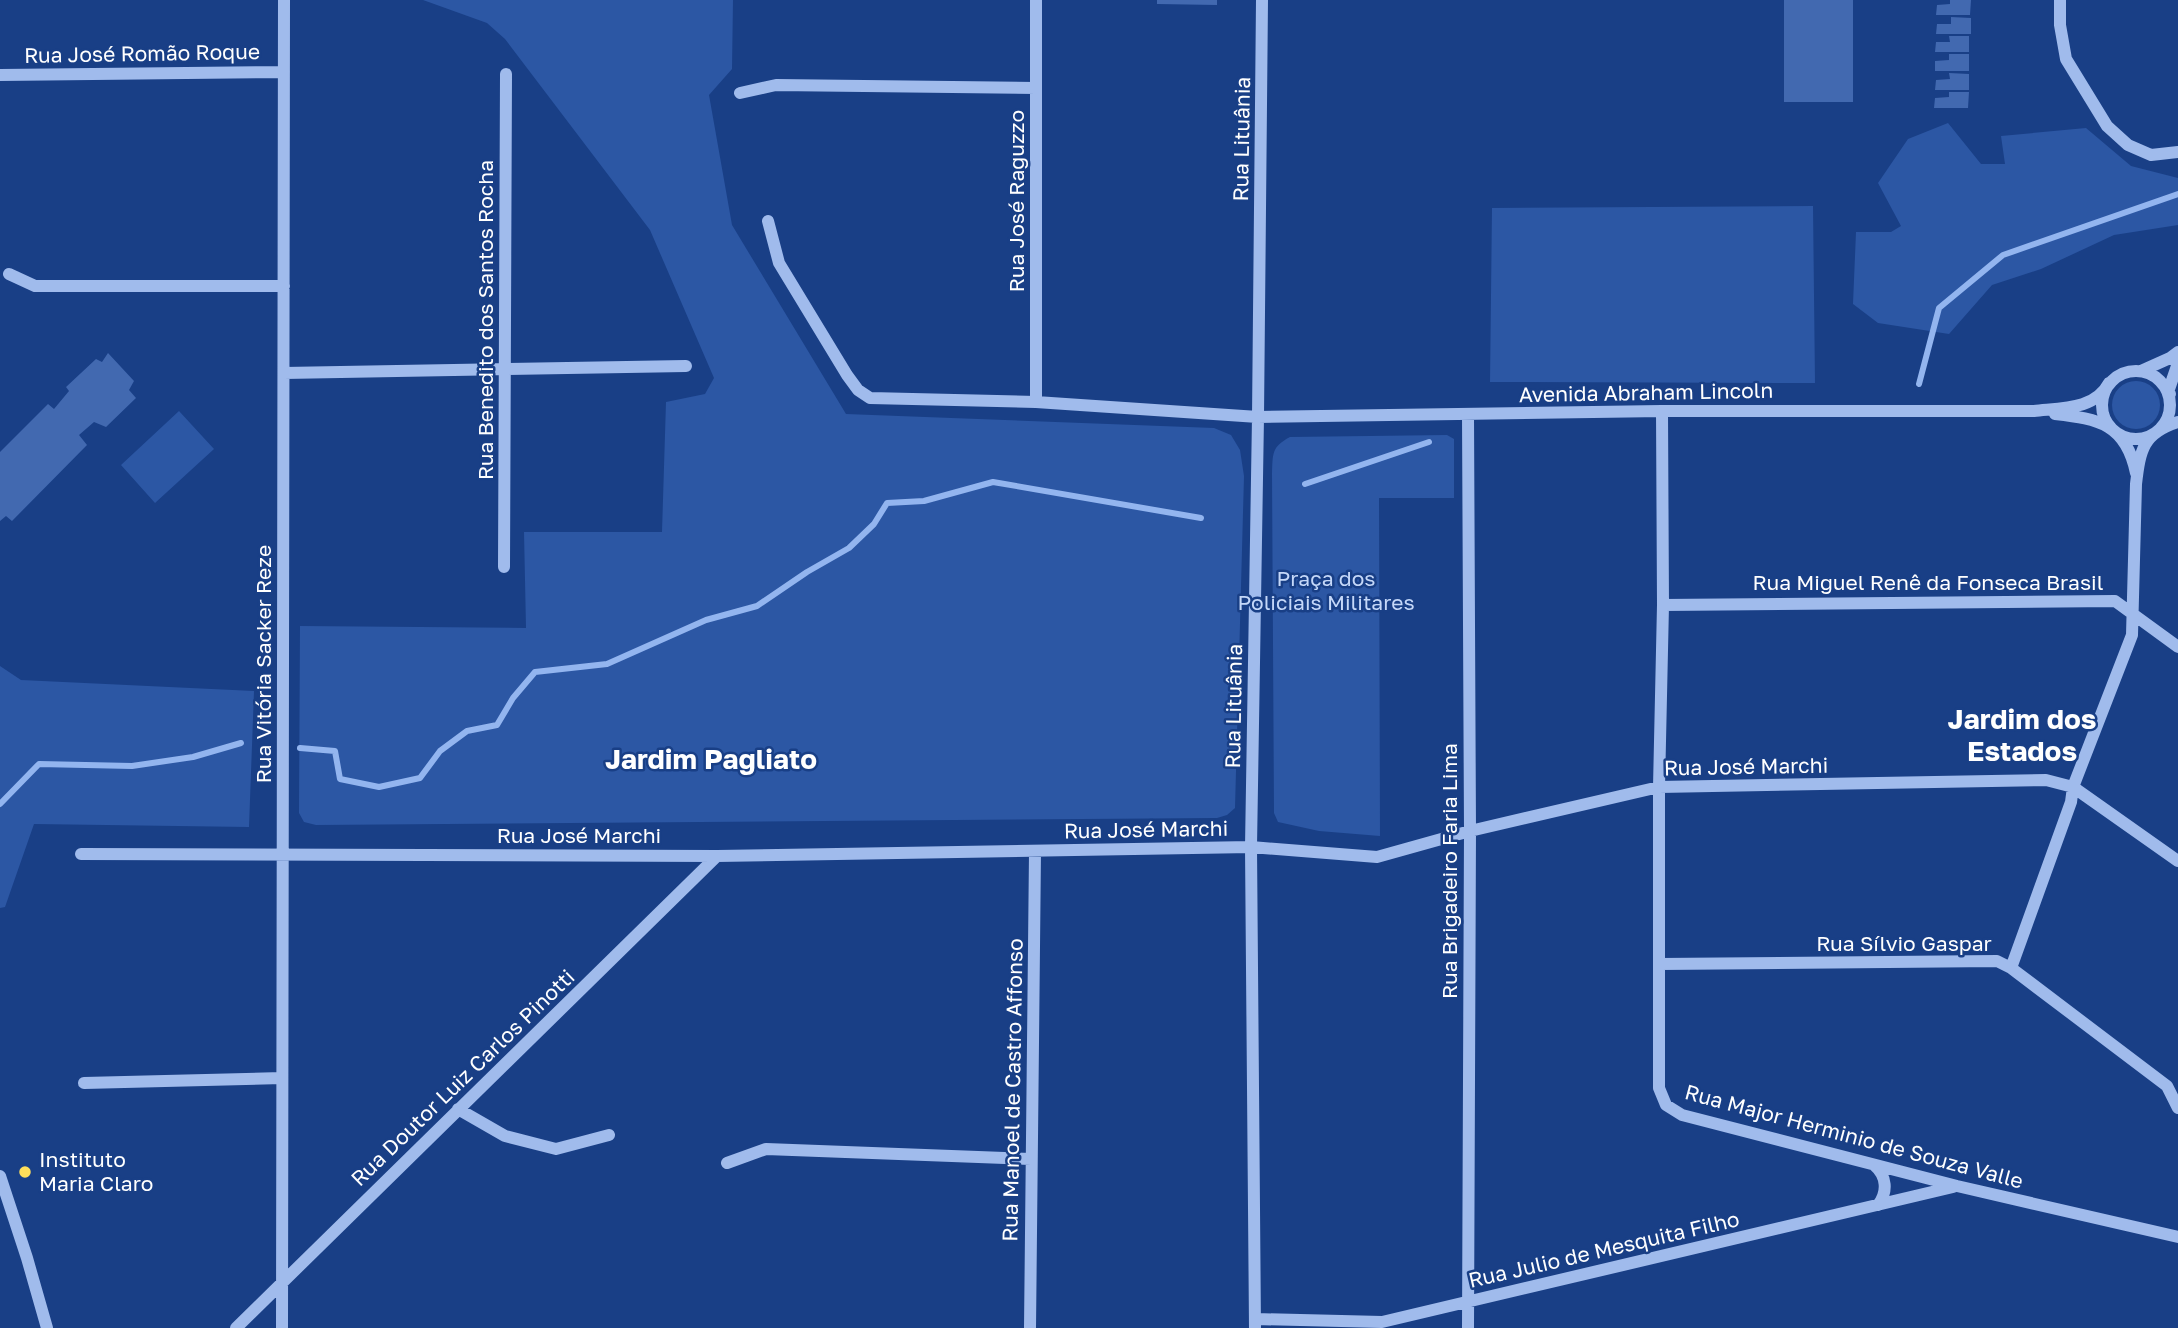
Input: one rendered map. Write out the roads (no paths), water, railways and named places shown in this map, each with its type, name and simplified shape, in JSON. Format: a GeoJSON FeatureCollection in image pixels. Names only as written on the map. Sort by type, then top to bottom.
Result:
{"type":"FeatureCollection","features":[{"type":"Feature","properties":{"kind":"street","name":"Rua Vitória Sacker Reze"},"geometry":{"type":"LineString","coordinates":[[282,1328],[284,0]]}},
{"type":"Feature","properties":{"kind":"street","name":"Rua José Raguzzo"},"geometry":{"type":"LineString","coordinates":[[1036,0],[1036,402]]}},
{"type":"Feature","properties":{"kind":"street","name":"Rua Lituânia"},"geometry":{"type":"LineString","coordinates":[[1255,1323],[1251,847],[1262,0]]}},
{"type":"Feature","properties":{"kind":"street"},"geometry":{"type":"LineString","coordinates":[[2061,0],[2060,25],[2066,59],[2108,126],[2128,145],[2151,155],[2178,152]]}},
{"type":"Feature","properties":{"kind":"street","name":"Rua José Romão Roque"},"geometry":{"type":"LineString","coordinates":[[0,75],[284,72]]}},
{"type":"Feature","properties":{"kind":"street","name":"Rua Benedito dos Santos Rocha"},"geometry":{"type":"LineString","coordinates":[[503,567],[506,74]]}},
{"type":"Feature","properties":{"kind":"street"},"geometry":{"type":"LineString","coordinates":[[740,93],[776,85],[1037,88]]}},
{"type":"Feature","properties":{"kind":"street","name":"Avenida Abraham Lincoln"},"geometry":{"type":"LineString","coordinates":[[768,221],[779,263],[847,375],[858,390],[870,398],[1036,402],[1258,417],[1662,411],[2034,411],[2077,407],[2092,401],[2106,388]]}},
{"type":"Feature","properties":{"kind":"street"},"geometry":{"type":"LineString","coordinates":[[9,274],[35,286],[284,286]]}},
{"type":"Feature","properties":{"kind":"street"},"geometry":{"type":"LineString","coordinates":[[2141,371],[2178,352]]}},
{"type":"Feature","properties":{"kind":"street"},"geometry":{"type":"LineString","coordinates":[[2011,968],[2071,802],[2073,787],[2132,635],[2136,484],[2141,452],[2155,432],[2167,421],[2178,363]]}},
{"type":"Feature","properties":{"kind":"street"},"geometry":{"type":"LineString","coordinates":[[284,373],[686,366]]}},
{"type":"Feature","properties":{"kind":"street"},"geometry":{"type":"LineString","coordinates":[[2136,484],[2125,443],[2103,415],[2106,388],[2118,375],[2141,371],[2162,382],[2173,396]]}},
{"type":"Feature","properties":{"kind":"street","name":"Rua Major Herminio de Souza Valle"},"geometry":{"type":"LineString","coordinates":[[1662,411],[1660,1088],[1666,1105],[1682,1115],[1874,1165],[2178,1237]]}},
{"type":"Feature","properties":{"kind":"street","name":"Avenida Abraham Lincoln"},"geometry":{"type":"LineString","coordinates":[[2034,411],[2093,419],[2113,430]]}},
{"type":"Feature","properties":{"kind":"street","name":"Rua Brigadeiro Faria Lima"},"geometry":{"type":"LineString","coordinates":[[1468,415],[1468,1328]]}},
{"type":"Feature","properties":{"kind":"street"},"geometry":{"type":"LineString","coordinates":[[2113,430],[2123,437],[2135,440],[2178,422]]}},
{"type":"Feature","properties":{"kind":"street","name":"Rua Miguel Renê da Fonseca Brasil"},"geometry":{"type":"LineString","coordinates":[[1663,605],[2115,601],[2178,647]]}},
{"type":"Feature","properties":{"kind":"street","name":"Rua José Marchi"},"geometry":{"type":"LineString","coordinates":[[81,854],[717,856],[1251,847],[1377,857],[1470,831],[1659,787],[2046,780],[2073,787],[2178,861]]}},
{"type":"Feature","properties":{"kind":"street","name":"Rua Manoel de Castro Affonso"},"geometry":{"type":"LineString","coordinates":[[1030,1328],[1035,852]]}},
{"type":"Feature","properties":{"kind":"street","name":"Rua Doutor Luiz Carlos Pinotti"},"geometry":{"type":"LineString","coordinates":[[236,1328],[717,856]]}},
{"type":"Feature","properties":{"kind":"street","name":"Rua Sílvio Gaspar"},"geometry":{"type":"LineString","coordinates":[[1660,964],[1997,961],[2011,968],[2167,1086],[2178,1108]]}},
{"type":"Feature","properties":{"kind":"street"},"geometry":{"type":"LineString","coordinates":[[85,1083],[282,1078]]}},
{"type":"Feature","properties":{"kind":"street"},"geometry":{"type":"LineString","coordinates":[[458,1109],[505,1136],[556,1149],[609,1135]]}},
{"type":"Feature","properties":{"kind":"street"},"geometry":{"type":"LineString","coordinates":[[727,1163],[766,1149],[1031,1159]]}},
{"type":"Feature","properties":{"kind":"street"},"geometry":{"type":"LineString","coordinates":[[1874,1165],[1882,1171],[1885,1183],[1885,1196],[1878,1205]]}},
{"type":"Feature","properties":{"kind":"street"},"geometry":{"type":"LineString","coordinates":[[0,1176],[47,1328]]}},
{"type":"Feature","properties":{"kind":"street","name":"Rua Julio de Mesquita Filho"},"geometry":{"type":"LineString","coordinates":[[1255,1323],[1382,1322],[1957,1186]]}},
{"type":"Feature","properties":{"kind":"waterway"},"geometry":{"type":"LineString","coordinates":[[1919,384],[1939,308],[2003,255],[2178,194]]}},
{"type":"Feature","properties":{"kind":"waterway"},"geometry":{"type":"LineString","coordinates":[[1305,484],[1429,442]]}},
{"type":"Feature","properties":{"kind":"waterway"},"geometry":{"type":"LineString","coordinates":[[300,748],[335,751],[340,779],[379,787],[420,778],[440,751],[467,731],[497,725],[513,698],[535,672],[607,664],[706,620],[757,606],[849,548],[874,524],[887,503],[924,501],[993,482],[1201,518]]}},
{"type":"Feature","properties":{"kind":"waterway"},"geometry":{"type":"LineString","coordinates":[[0,804],[39,764],[132,766],[193,757],[241,743]]}},
{"type":"Feature","properties":{"kind":"place","name":"Instituto Maria Claro"},"geometry":{"type":"Point","coordinates":[25,1172]}},
{"type":"Feature","properties":{"kind":"district","name":"Jardim dos Estados"},"geometry":{"type":"Point","coordinates":[2022,735]}},
{"type":"Feature","properties":{"kind":"district","name":"Jardim Pagliato"},"geometry":{"type":"Point","coordinates":[711,759]}},
{"type":"Feature","properties":{"kind":"park label","name":"Praça dos Policiais Militares"},"geometry":{"type":"Point","coordinates":[1326,591]}}]}
